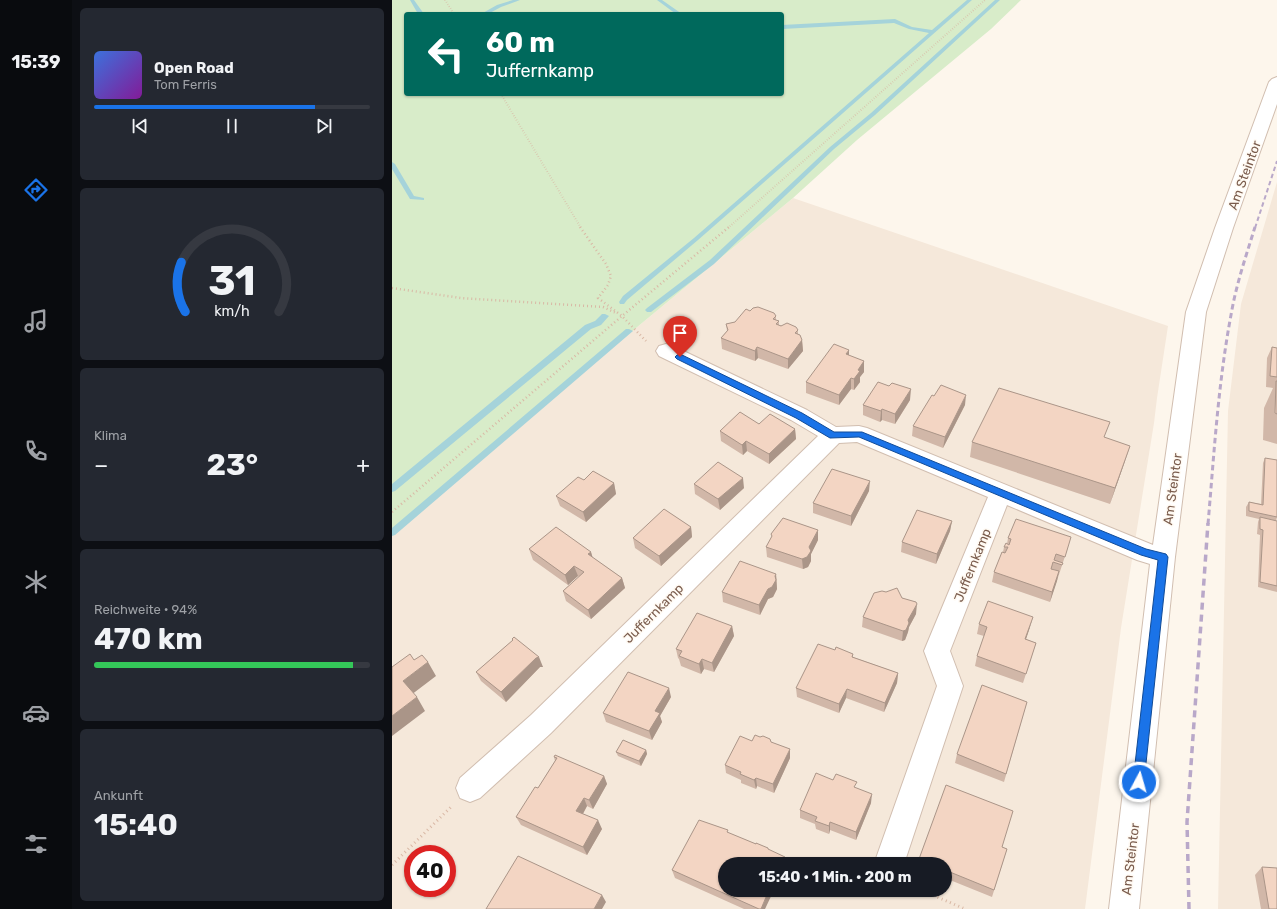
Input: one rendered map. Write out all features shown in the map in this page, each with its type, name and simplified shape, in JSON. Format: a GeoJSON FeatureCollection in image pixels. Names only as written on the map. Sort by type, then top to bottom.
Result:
{"type":"FeatureCollection","features":[{"type":"Feature","properties":{"kind":"street","name":"Am Steintor"},"geometry":{"type":"LineString","coordinates":[[1124,909],[1163,557],[1196,312],[1224,228],[1277,82]]}},
{"type":"Feature","properties":{"kind":"street"},"geometry":{"type":"LineString","coordinates":[[666,351],[799,415],[833,435],[859,434],[1144,553],[1163,557]]}},
{"type":"Feature","properties":{"kind":"street","name":"Juffernkamp"},"geometry":{"type":"LineString","coordinates":[[470,788],[541,724],[833,435]]}},
{"type":"Feature","properties":{"kind":"street","name":"Juffernkamp"},"geometry":{"type":"LineString","coordinates":[[891,857],[950,686],[936,651],[1001,493]]}},
{"type":"Feature","properties":{"kind":"path"},"geometry":{"type":"LineString","coordinates":[[445,0],[453,12]]}},
{"type":"Feature","properties":{"kind":"path"},"geometry":{"type":"LineString","coordinates":[[392,512],[622,316],[697,255],[802,164],[985,0]]}},
{"type":"Feature","properties":{"kind":"path"},"geometry":{"type":"LineString","coordinates":[[502,96],[584,235],[606,264],[611,276],[608,286],[598,298],[622,316],[635,331],[646,340],[666,351]]}},
{"type":"Feature","properties":{"kind":"path"},"geometry":{"type":"LineString","coordinates":[[392,288],[461,298],[604,307],[622,316]]}},
{"type":"Feature","properties":{"kind":"path"},"geometry":{"type":"LineString","coordinates":[[392,865],[470,788]]}},
{"type":"Feature","properties":{"kind":"path"},"geometry":{"type":"LineString","coordinates":[[937,897],[965,909]]}},
{"type":"Feature","properties":{"kind":"shaded area"},"geometry":{"type":"Polygon","coordinates":[[[1277,182],[1277,909],[1218,909],[1228,411],[1241,304],[1277,182]]]}},
{"type":"Feature","properties":{"kind":"shaded area"},"geometry":{"type":"Polygon","coordinates":[[[793,198],[1168,326],[1121,628],[1085,909],[392,909],[392,530],[793,198]]]}},
{"type":"Feature","properties":{"kind":"green space"},"geometry":{"type":"Polygon","coordinates":[[[392,0],[1021,0],[991,29],[857,140],[793,198],[392,530],[392,0]]]}},
{"type":"Feature","properties":{"kind":"building"},"geometry":{"type":"Polygon","coordinates":[[[758,307],[774,313],[776,316],[773,319],[779,321],[776,324],[781,326],[787,323],[796,327],[798,330],[795,333],[800,335],[802,340],[788,359],[757,347],[755,351],[721,338],[728,330],[726,324],[735,322],[746,309],[750,311],[753,308],[758,307]]]}},
{"type":"Feature","properties":{"kind":"building"},"geometry":{"type":"Polygon","coordinates":[[[834,344],[849,350],[846,354],[864,361],[858,370],[860,371],[854,379],[851,378],[839,395],[806,382],[834,344]]]}},
{"type":"Feature","properties":{"kind":"building"},"geometry":{"type":"Polygon","coordinates":[[[1272,347],[1277,348],[1277,377],[1270,376],[1272,347]]]}},
{"type":"Feature","properties":{"kind":"building"},"geometry":{"type":"Polygon","coordinates":[[[1277,381],[1277,414],[1275,413],[1277,381]]]}},
{"type":"Feature","properties":{"kind":"building"},"geometry":{"type":"Polygon","coordinates":[[[878,382],[889,386],[892,383],[911,389],[895,414],[882,409],[881,411],[863,405],[878,382]]]}},
{"type":"Feature","properties":{"kind":"building"},"geometry":{"type":"Polygon","coordinates":[[[941,385],[966,395],[945,437],[913,426],[932,395],[934,396],[941,385]]]}},
{"type":"Feature","properties":{"kind":"building"},"geometry":{"type":"Polygon","coordinates":[[[999,388],[1110,422],[1104,437],[1130,446],[1115,488],[972,442],[999,388]]]}},
{"type":"Feature","properties":{"kind":"building"},"geometry":{"type":"Polygon","coordinates":[[[740,412],[759,424],[770,414],[795,429],[769,454],[746,441],[742,445],[720,431],[740,412]]]}},
{"type":"Feature","properties":{"kind":"building"},"geometry":{"type":"Polygon","coordinates":[[[1265,458],[1277,460],[1277,517],[1249,511],[1249,502],[1263,505],[1265,458]]]}},
{"type":"Feature","properties":{"kind":"building"},"geometry":{"type":"Polygon","coordinates":[[[718,462],[743,478],[718,499],[694,484],[718,462]]]}},
{"type":"Feature","properties":{"kind":"building"},"geometry":{"type":"Polygon","coordinates":[[[832,469],[870,481],[851,516],[813,503],[832,469]]]}},
{"type":"Feature","properties":{"kind":"building"},"geometry":{"type":"Polygon","coordinates":[[[593,471],[614,483],[583,512],[556,496],[578,477],[584,480],[593,471]]]}},
{"type":"Feature","properties":{"kind":"building"},"geometry":{"type":"Polygon","coordinates":[[[664,509],[691,527],[659,556],[633,538],[664,509]]]}},
{"type":"Feature","properties":{"kind":"building"},"geometry":{"type":"Polygon","coordinates":[[[917,510],[952,521],[937,554],[902,542],[917,510]]]}},
{"type":"Feature","properties":{"kind":"building"},"geometry":{"type":"Polygon","coordinates":[[[1260,517],[1277,521],[1277,586],[1260,582],[1263,530],[1260,529],[1260,517]]]}},
{"type":"Feature","properties":{"kind":"building"},"geometry":{"type":"Polygon","coordinates":[[[783,518],[818,530],[809,547],[811,551],[807,557],[802,559],[766,547],[772,536],[771,534],[783,518]]]}},
{"type":"Feature","properties":{"kind":"building"},"geometry":{"type":"Polygon","coordinates":[[[1016,519],[1071,537],[1065,557],[1056,554],[1054,560],[1063,563],[1062,565],[1053,562],[1051,569],[1059,571],[1052,592],[994,572],[1002,552],[1005,553],[1008,547],[1004,547],[1006,543],[1009,545],[1011,539],[1008,538],[1016,519]]]}},
{"type":"Feature","properties":{"kind":"building"},"geometry":{"type":"Polygon","coordinates":[[[556,527],[591,552],[588,554],[622,578],[588,610],[563,591],[584,572],[574,566],[565,575],[529,549],[556,527]]]}},
{"type":"Feature","properties":{"kind":"building"},"geometry":{"type":"Polygon","coordinates":[[[740,561],[776,574],[776,580],[772,587],[768,589],[759,605],[722,592],[740,561]]]}},
{"type":"Feature","properties":{"kind":"building"},"geometry":{"type":"Polygon","coordinates":[[[897,588],[902,598],[916,602],[917,604],[908,620],[909,623],[906,630],[903,631],[863,617],[874,593],[882,591],[886,592],[897,588]]]}},
{"type":"Feature","properties":{"kind":"building"},"geometry":{"type":"Polygon","coordinates":[[[988,601],[1033,617],[1025,639],[1036,643],[1026,674],[977,656],[987,627],[979,624],[988,601]]]}},
{"type":"Feature","properties":{"kind":"building"},"geometry":{"type":"Polygon","coordinates":[[[697,613],[732,626],[712,663],[702,659],[699,664],[679,656],[682,651],[676,649],[697,613]]]}},
{"type":"Feature","properties":{"kind":"building"},"geometry":{"type":"Polygon","coordinates":[[[514,637],[539,657],[536,658],[501,692],[476,672],[513,640],[512,639],[514,637]]]}},
{"type":"Feature","properties":{"kind":"building"},"geometry":{"type":"Polygon","coordinates":[[[818,644],[835,650],[836,647],[853,654],[852,657],[898,673],[885,703],[847,689],[839,704],[796,688],[818,644]]]}},
{"type":"Feature","properties":{"kind":"building"},"geometry":{"type":"Polygon","coordinates":[[[410,654],[414,660],[422,655],[428,662],[403,681],[417,697],[392,716],[392,667],[410,654]]]}},
{"type":"Feature","properties":{"kind":"building"},"geometry":{"type":"Polygon","coordinates":[[[628,672],[669,688],[655,711],[660,713],[649,731],[603,713],[628,672]]]}},
{"type":"Feature","properties":{"kind":"building"},"geometry":{"type":"Polygon","coordinates":[[[982,685],[1027,702],[1006,774],[957,754],[982,685]]]}},
{"type":"Feature","properties":{"kind":"building"},"geometry":{"type":"Polygon","coordinates":[[[755,735],[760,737],[763,736],[770,739],[771,742],[790,749],[773,784],[756,778],[754,780],[725,765],[740,736],[752,741],[755,735]]]}},
{"type":"Feature","properties":{"kind":"building"},"geometry":{"type":"Polygon","coordinates":[[[623,740],[646,750],[639,761],[616,752],[623,740]]]}},
{"type":"Feature","properties":{"kind":"building"},"geometry":{"type":"Polygon","coordinates":[[[555,755],[604,776],[589,800],[584,798],[576,811],[598,820],[583,847],[516,817],[535,787],[538,788],[557,758],[554,757],[555,755]]]}},
{"type":"Feature","properties":{"kind":"building"},"geometry":{"type":"Polygon","coordinates":[[[816,773],[833,780],[836,774],[857,782],[854,787],[872,794],[856,832],[830,822],[829,826],[815,821],[817,817],[800,810],[816,773]]]}},
{"type":"Feature","properties":{"kind":"building"},"geometry":{"type":"Polygon","coordinates":[[[946,785],[1013,811],[1002,847],[1007,849],[994,890],[952,873],[952,857],[920,857],[946,785]]]}},
{"type":"Feature","properties":{"kind":"building"},"geometry":{"type":"Polygon","coordinates":[[[699,820],[728,830],[727,832],[768,848],[785,857],[718,857],[718,891],[672,870],[699,820]]]}},
{"type":"Feature","properties":{"kind":"building"},"geometry":{"type":"Polygon","coordinates":[[[518,856],[602,895],[594,909],[486,909],[518,856]]]}},
{"type":"Feature","properties":{"kind":"building"},"geometry":{"type":"Polygon","coordinates":[[[1262,867],[1277,868],[1277,909],[1269,909],[1262,867]]]}},
{"type":"Feature","properties":{"kind":"building"},"geometry":{"type":"Polygon","coordinates":[[[732,897],[766,897],[761,909],[732,897]]]}},
{"type":"Feature","properties":{"kind":"waterway"},"geometry":{"type":"LineString","coordinates":[[412,0],[420,12]]}},
{"type":"Feature","properties":{"kind":"waterway"},"geometry":{"type":"LineString","coordinates":[[488,12],[499,6],[518,0]]}},
{"type":"Feature","properties":{"kind":"waterway"},"geometry":{"type":"LineString","coordinates":[[659,0],[676,12]]}},
{"type":"Feature","properties":{"kind":"waterway"},"geometry":{"type":"LineString","coordinates":[[622,302],[970,0]]}},
{"type":"Feature","properties":{"kind":"waterway"},"geometry":{"type":"LineString","coordinates":[[649,310],[712,262],[832,148],[873,114],[998,0]]}},
{"type":"Feature","properties":{"kind":"waterway"},"geometry":{"type":"LineString","coordinates":[[784,27],[895,21],[911,28],[933,32]]}},
{"type":"Feature","properties":{"kind":"waterway"},"geometry":{"type":"LineString","coordinates":[[392,164],[412,198],[422,199]]}},
{"type":"Feature","properties":{"kind":"waterway"},"geometry":{"type":"LineString","coordinates":[[392,489],[588,327],[598,323],[605,316]]}},
{"type":"Feature","properties":{"kind":"waterway"},"geometry":{"type":"LineString","coordinates":[[392,533],[629,331]]}},
{"type":"Feature","properties":{"kind":"railway"},"geometry":{"type":"LineString","coordinates":[[1255,228],[1277,161]]}},
{"type":"Feature","properties":{"kind":"railway"},"geometry":{"type":"LineString","coordinates":[[1208,524],[1217,420],[1227,341],[1233,304],[1255,227]]}},
{"type":"Feature","properties":{"kind":"railway"},"geometry":{"type":"LineString","coordinates":[[1189,909],[1187,822],[1208,523]]}},
{"type":"Feature","properties":{"kind":"route"},"geometry":{"type":"LineString","coordinates":[[680,357],[799,415],[833,435],[859,434],[1144,553],[1163,557],[1139,782]]}}]}
